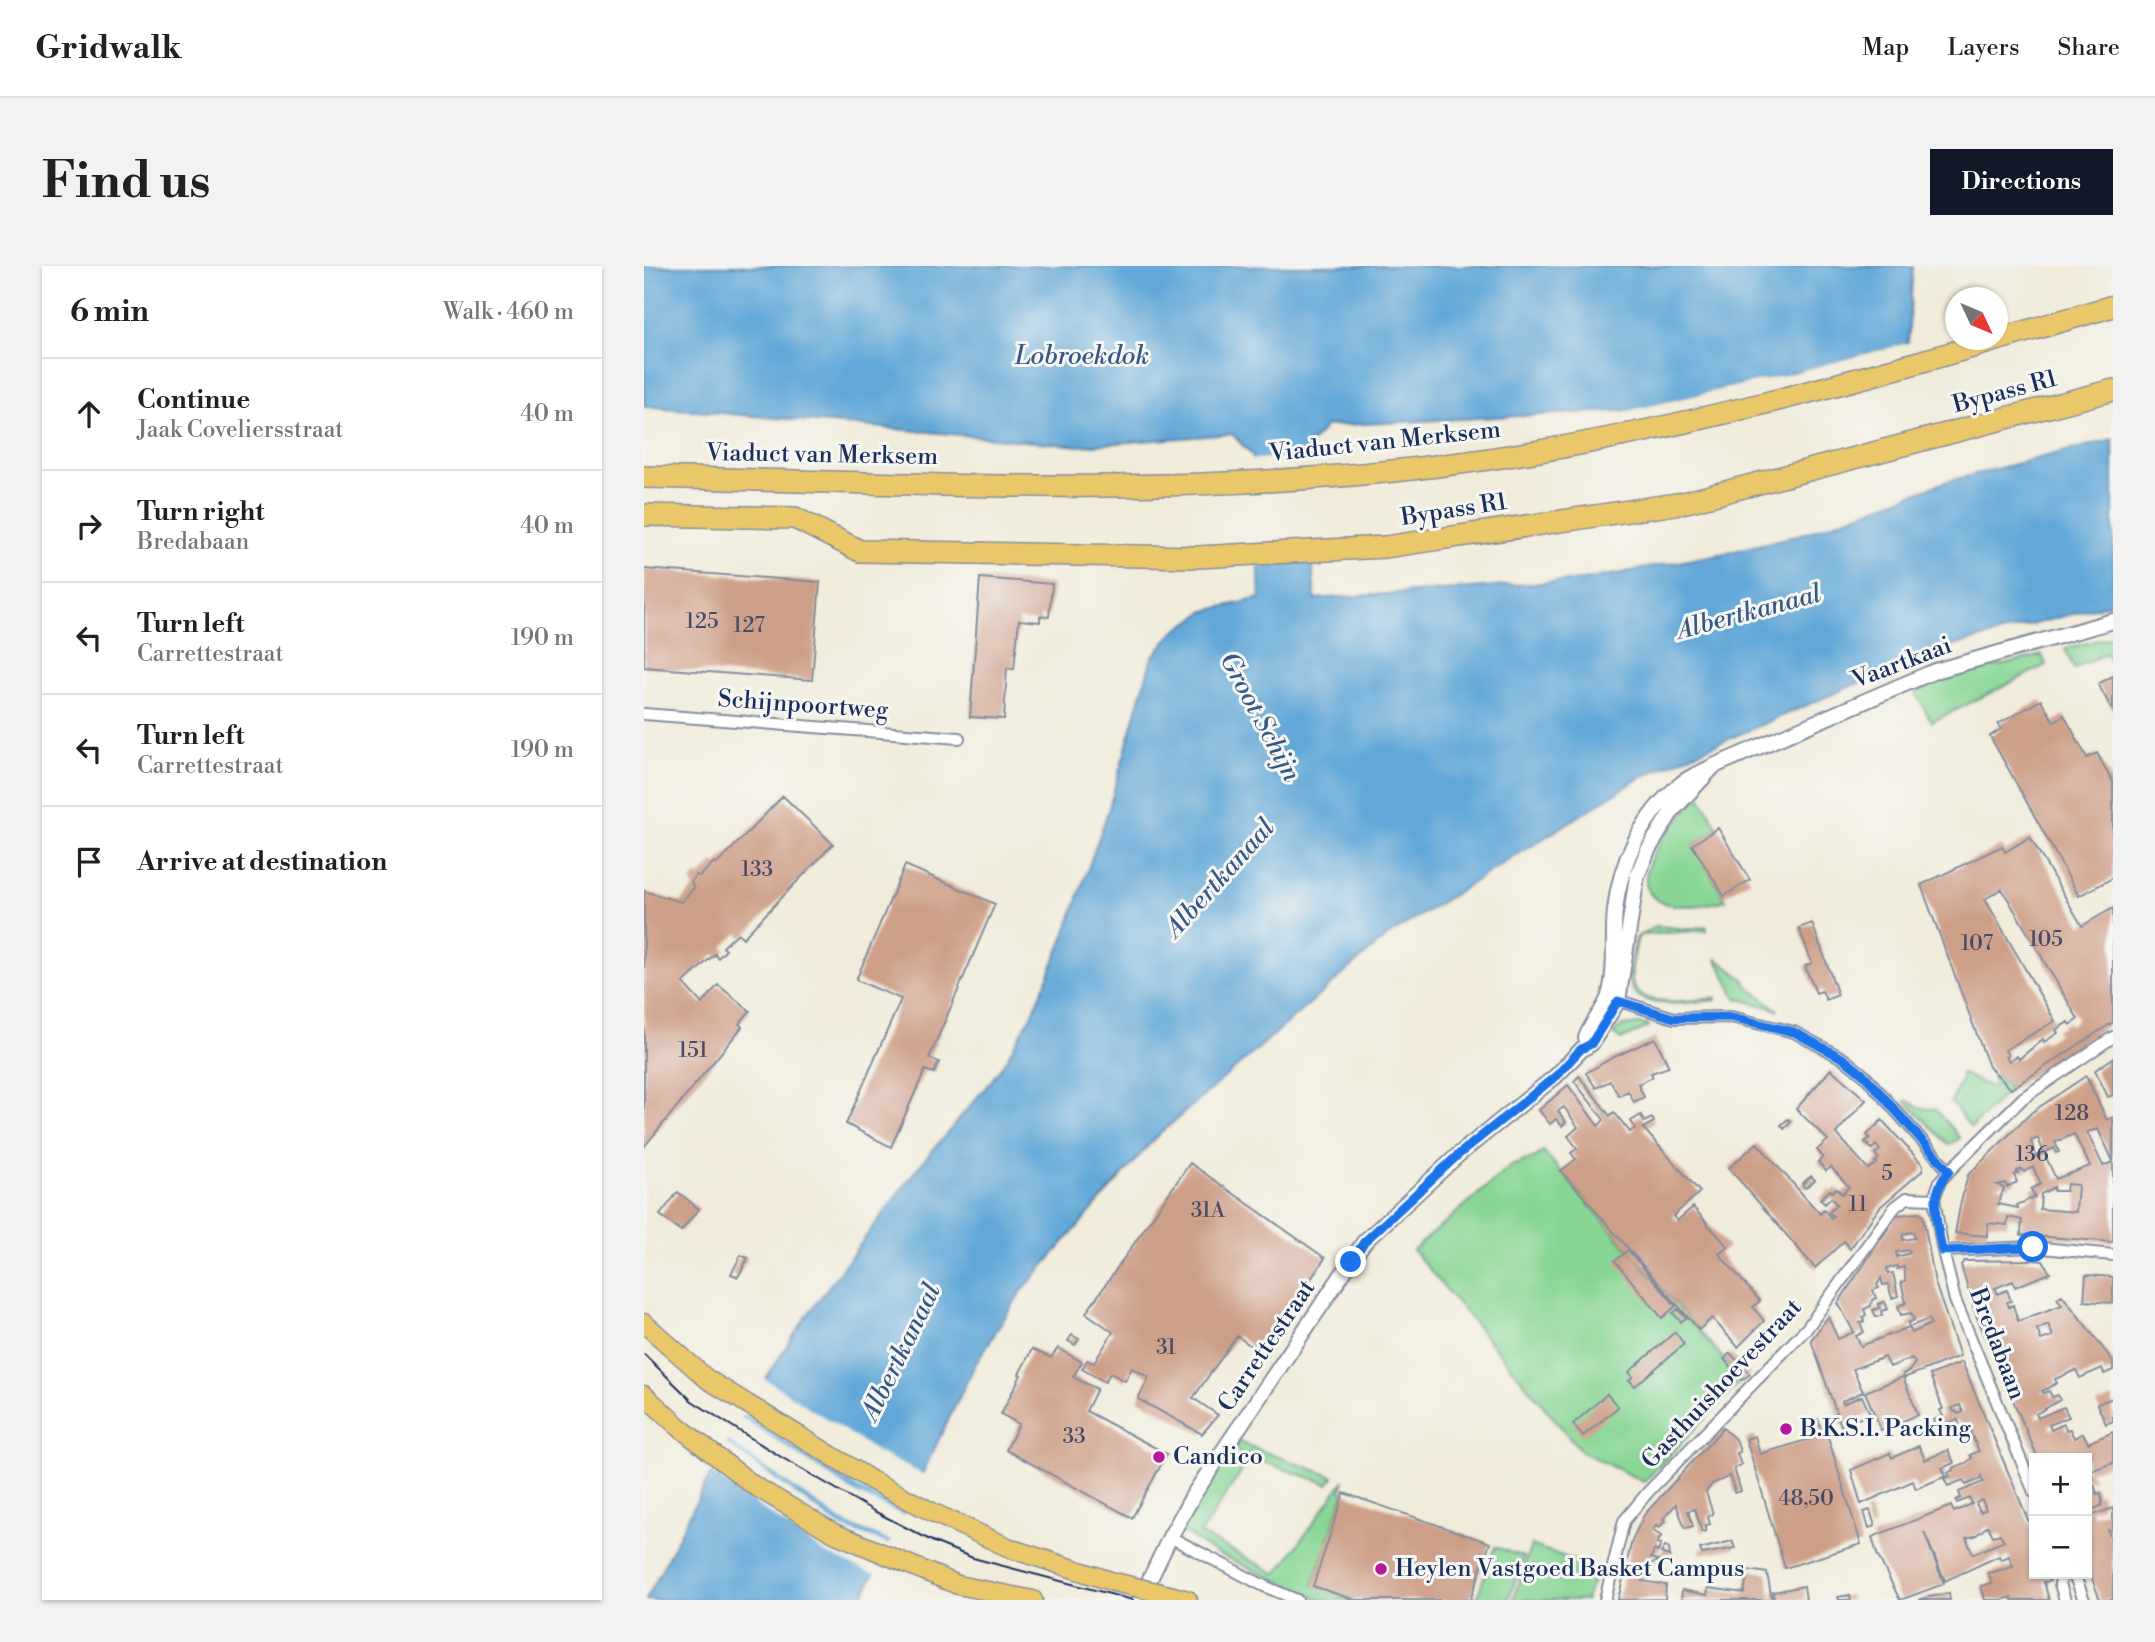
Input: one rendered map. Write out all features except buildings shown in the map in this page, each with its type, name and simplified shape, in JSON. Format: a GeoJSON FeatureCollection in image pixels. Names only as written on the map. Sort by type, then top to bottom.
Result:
{"type":"FeatureCollection","features":[{"type":"Feature","properties":{"kind":"highway","name":"Viaduct van Merksem"},"geometry":{"type":"LineString","coordinates":[[644,477],[964,485],[1123,485],[1248,482],[1437,466],[1572,446],[1715,417],[1910,365],[2113,306]]}},
{"type":"Feature","properties":{"kind":"highway","name":"Bypass R1"},"geometry":{"type":"LineString","coordinates":[[644,515],[794,518],[860,551],[1198,557],[1385,547],[1683,503],[2113,390]]}},
{"type":"Feature","properties":{"kind":"main road"},"geometry":{"type":"LineString","coordinates":[[644,1323],[707,1380],[871,1480],[1012,1549],[1114,1583],[1188,1600]]}},
{"type":"Feature","properties":{"kind":"main road"},"geometry":{"type":"LineString","coordinates":[[648,1399],[753,1485],[834,1534],[958,1585],[1032,1600]]}},
{"type":"Feature","properties":{"kind":"street","name":"Vaartkaai"},"geometry":{"type":"LineString","coordinates":[[1581,1049],[1588,1031],[1613,999],[1637,876],[1648,850],[1667,819],[1714,766],[1935,671],[2113,621]]}},
{"type":"Feature","properties":{"kind":"street","name":"Schijnpoortweg"},"geometry":{"type":"LineString","coordinates":[[644,714],[959,738]]}},
{"type":"Feature","properties":{"kind":"street"},"geometry":{"type":"LineString","coordinates":[[1613,999],[1674,1018],[1731,1017],[1794,1032],[1844,1059],[1865,1076],[1949,1171]]}},
{"type":"Feature","properties":{"kind":"street"},"geometry":{"type":"LineString","coordinates":[[1934,1199],[1940,1181],[2023,1098],[2113,1037]]}},
{"type":"Feature","properties":{"kind":"street","name":"Carrettestraat"},"geometry":{"type":"LineString","coordinates":[[1140,1600],[1170,1536],[1201,1483],[1364,1242],[1458,1155],[1556,1076],[1581,1049]]}},
{"type":"Feature","properties":{"kind":"street","name":"Gasthuishoevestraat"},"geometry":{"type":"LineString","coordinates":[[1605,1600],[1624,1521],[1632,1511],[1807,1328],[1895,1206],[1907,1198],[1934,1199]]}},
{"type":"Feature","properties":{"kind":"street","name":"Bredabaan"},"geometry":{"type":"LineString","coordinates":[[1934,1199],[1942,1251],[1961,1317],[2029,1480]]}},
{"type":"Feature","properties":{"kind":"street"},"geometry":{"type":"LineString","coordinates":[[1942,1251],[2033,1247],[2113,1255]]}},
{"type":"Feature","properties":{"kind":"street"},"geometry":{"type":"LineString","coordinates":[[1170,1536],[1264,1586],[1297,1600]]}},
{"type":"Feature","properties":{"kind":"street"},"geometry":{"type":"LineString","coordinates":[[2061,1579],[2065,1600]]}},
{"type":"Feature","properties":{"kind":"street"},"geometry":{"type":"LineString","coordinates":[[2076,1579],[2084,1600]]}},
{"type":"Feature","properties":{"kind":"green space"},"geometry":{"type":"Polygon","coordinates":[[[2113,636],[2113,666],[2106,653],[2074,669],[2065,649],[2113,636]]]}},
{"type":"Feature","properties":{"kind":"green space"},"geometry":{"type":"Polygon","coordinates":[[[2042,655],[2046,665],[1932,722],[1915,693],[1943,680],[2042,655]]]}},
{"type":"Feature","properties":{"kind":"green space"},"geometry":{"type":"Polygon","coordinates":[[[1700,796],[1718,828],[1693,845],[1726,900],[1690,906],[1664,903],[1647,889],[1648,866],[1667,833],[1700,796]]]}},
{"type":"Feature","properties":{"kind":"green space"},"geometry":{"type":"Polygon","coordinates":[[[1656,926],[1688,929],[1706,926],[1707,930],[1641,935],[1656,926]]]}},
{"type":"Feature","properties":{"kind":"green space"},"geometry":{"type":"Polygon","coordinates":[[[1639,936],[1632,974],[1633,984],[1638,992],[1657,1000],[1716,1000],[1667,1004],[1642,999],[1634,992],[1630,982],[1636,938],[1639,936]]]}},
{"type":"Feature","properties":{"kind":"green space"},"geometry":{"type":"Polygon","coordinates":[[[1716,958],[1745,980],[1746,985],[1778,1010],[1736,998],[1716,958]]]}},
{"type":"Feature","properties":{"kind":"green space"},"geometry":{"type":"Polygon","coordinates":[[[1649,1025],[1621,1040],[1613,1033],[1622,1026],[1649,1025]]]}},
{"type":"Feature","properties":{"kind":"green space"},"geometry":{"type":"Polygon","coordinates":[[[1961,1073],[1990,1087],[1995,1085],[1992,1077],[1995,1074],[2010,1089],[1971,1128],[1951,1102],[1961,1080],[1961,1073]]]}},
{"type":"Feature","properties":{"kind":"green space"},"geometry":{"type":"Polygon","coordinates":[[[1905,1101],[1920,1108],[1935,1109],[1960,1138],[1949,1145],[1905,1101]]]}},
{"type":"Feature","properties":{"kind":"green space"},"geometry":{"type":"Polygon","coordinates":[[[1543,1151],[1742,1380],[1644,1482],[1582,1452],[1413,1250],[1511,1166],[1536,1157],[1543,1151]]]}},
{"type":"Feature","properties":{"kind":"green space"},"geometry":{"type":"Polygon","coordinates":[[[1236,1441],[1334,1477],[1328,1484],[1239,1454],[1234,1443],[1236,1441]]]}},
{"type":"Feature","properties":{"kind":"green space"},"geometry":{"type":"Polygon","coordinates":[[[1219,1462],[1243,1469],[1200,1534],[1277,1574],[1344,1480],[1341,1491],[1344,1493],[1313,1585],[1355,1600],[1321,1600],[1214,1552],[1180,1530],[1219,1462]]]}},
{"type":"Feature","properties":{"kind":"green space"},"geometry":{"type":"Polygon","coordinates":[[[1531,1545],[1597,1568],[1586,1600],[1513,1600],[1531,1545]]]}},
{"type":"Feature","properties":{"kind":"green space"},"geometry":{"type":"Polygon","coordinates":[[[1495,1547],[1524,1557],[1508,1600],[1476,1600],[1495,1547]]]}},
{"type":"Feature","properties":{"kind":"water"},"geometry":{"type":"Polygon","coordinates":[[[644,266],[1913,266],[1908,343],[1633,410],[1326,426],[1305,450],[1315,599],[1584,580],[1730,552],[1809,532],[1945,482],[2113,439],[2113,603],[1930,652],[1643,776],[1386,937],[1154,1139],[1021,1292],[975,1365],[861,1600],[646,1600],[707,1481],[766,1378],[805,1318],[915,1171],[991,1081],[1034,1011],[1064,938],[1108,811],[1152,657],[1174,632],[1205,611],[1260,598],[1253,456],[1232,434],[1080,446],[644,406],[644,266]]]}},
{"type":"Feature","properties":{"kind":"pier"},"geometry":{"type":"Polygon","coordinates":[[[1911,342],[1909,347],[1782,380],[1633,413],[1609,415],[1781,376],[1911,342]]]}},
{"type":"Feature","properties":{"kind":"pier"},"geometry":{"type":"Polygon","coordinates":[[[1309,454],[1316,542],[1254,547],[1249,460],[1309,454]]]}},
{"type":"Feature","properties":{"kind":"pier"},"geometry":{"type":"Polygon","coordinates":[[[762,1377],[879,1453],[926,1476],[908,1511],[860,1489],[742,1413],[762,1377]]]}},
{"type":"Feature","properties":{"kind":"pier"},"geometry":{"type":"Polygon","coordinates":[[[740,1416],[856,1494],[905,1516],[893,1542],[842,1521],[726,1440],[740,1416]]]}},
{"type":"Feature","properties":{"kind":"pier"},"geometry":{"type":"Polygon","coordinates":[[[725,1443],[840,1527],[891,1545],[877,1575],[826,1554],[709,1471],[725,1443]]]}},
{"type":"Feature","properties":{"kind":"tram line"},"geometry":{"type":"LineString","coordinates":[[644,1354],[692,1401],[781,1457],[934,1542],[973,1558],[1133,1600]]}},
{"type":"Feature","properties":{"kind":"place","name":"B.K.S.I. Packing"},"geometry":{"type":"Point","coordinates":[1786,1429]}},
{"type":"Feature","properties":{"kind":"place","name":"Candico"},"geometry":{"type":"Point","coordinates":[1159,1457]}},
{"type":"Feature","properties":{"kind":"place","name":"Heylen Vastgoed Basket Campus"},"geometry":{"type":"Point","coordinates":[1381,1569]}},
{"type":"Feature","properties":{"kind":"route"},"geometry":{"type":"LineString","coordinates":[[1351,1262],[1364,1242],[1458,1155],[1556,1076],[1581,1049],[1591,1044],[1618,1001],[1674,1018],[1731,1017],[1772,1026],[1794,1032],[1844,1059],[1865,1076],[1949,1171],[1940,1181],[1934,1199],[1942,1251],[2033,1247]]}},
{"type":"Feature","properties":{"kind":"water label","name":"Lobroekdok"},"geometry":{"type":"Point","coordinates":[1082,356]}},
{"type":"Feature","properties":{"kind":"water label","name":"Albertkanaal"},"geometry":{"type":"Point","coordinates":[1749,612]}},
{"type":"Feature","properties":{"kind":"water label","name":"Groot Schijn"},"geometry":{"type":"Point","coordinates":[1260,717]}},
{"type":"Feature","properties":{"kind":"water label","name":"Albertkanaal"},"geometry":{"type":"Point","coordinates":[1220,878]}},
{"type":"Feature","properties":{"kind":"water label","name":"Albertkanaal"},"geometry":{"type":"Point","coordinates":[901,1352]}}]}
